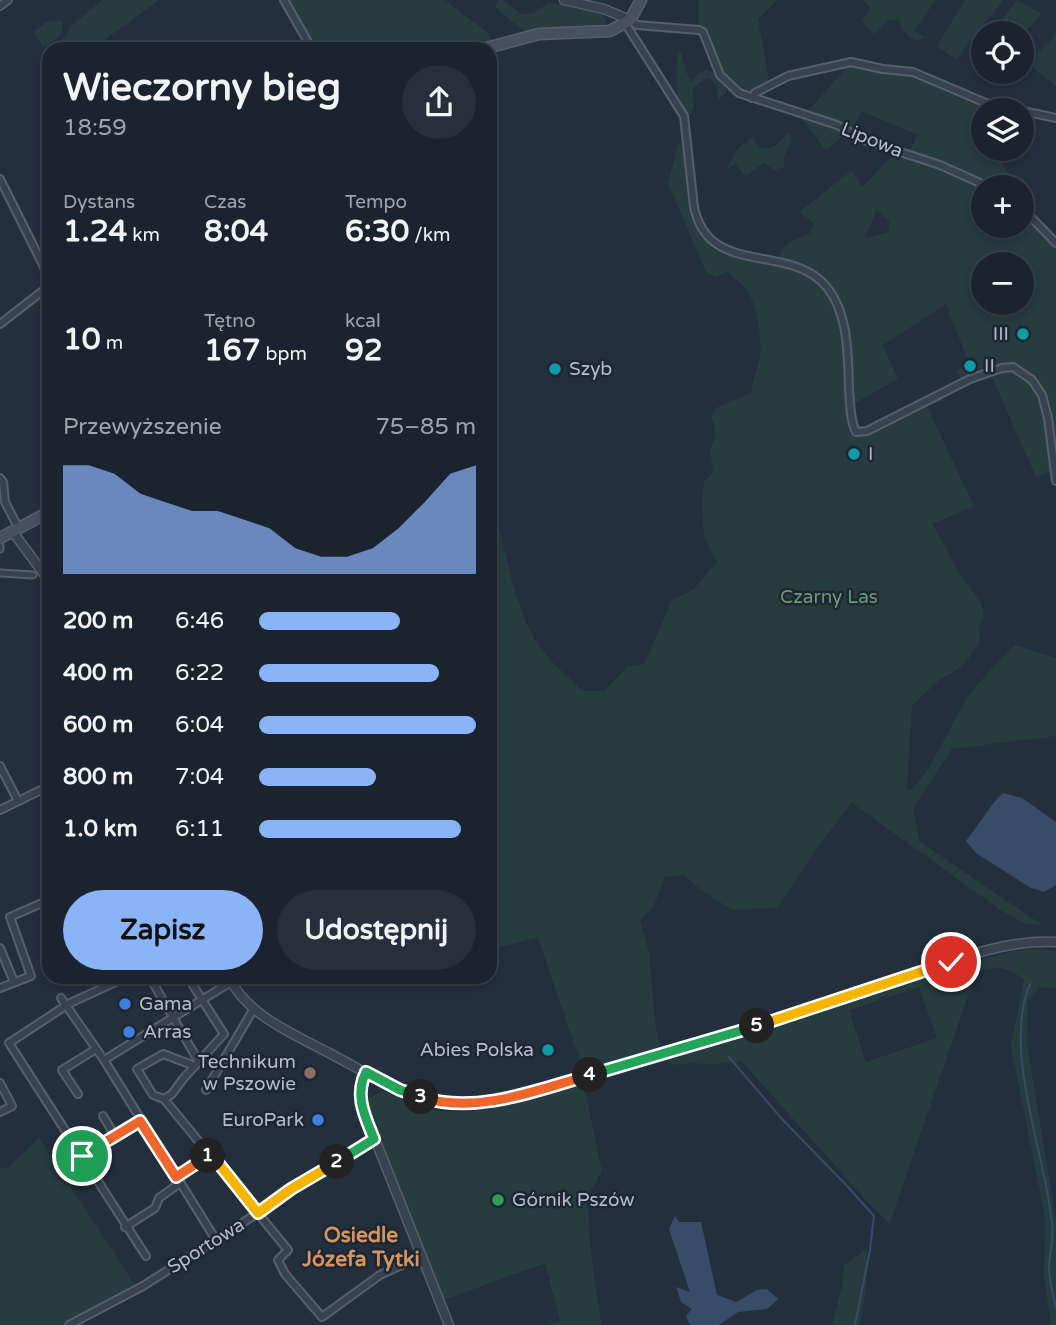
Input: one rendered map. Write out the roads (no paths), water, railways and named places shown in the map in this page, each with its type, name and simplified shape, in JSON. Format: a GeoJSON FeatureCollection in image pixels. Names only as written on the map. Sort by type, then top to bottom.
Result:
{"type":"FeatureCollection","features":[{"type":"Feature","properties":{"kind":"main road"},"geometry":{"type":"LineString","coordinates":[[497,45],[538,34],[614,29],[627,21],[641,0]]}},
{"type":"Feature","properties":{"kind":"main road"},"geometry":{"type":"LineString","coordinates":[[1,546],[16,530],[42,516]]}},
{"type":"Feature","properties":{"kind":"street"},"geometry":{"type":"LineString","coordinates":[[0,6],[8,0]]}},
{"type":"Feature","properties":{"kind":"street"},"geometry":{"type":"LineString","coordinates":[[284,0],[308,42]]}},
{"type":"Feature","properties":{"kind":"street"},"geometry":{"type":"LineString","coordinates":[[564,0],[604,9],[627,21],[684,116],[694,207],[697,222],[704,232],[720,248],[800,269],[821,281],[831,294],[840,313],[847,342],[850,399],[856,432],[867,431],[970,379],[1013,367],[1032,380],[1042,395],[1048,418],[1056,481]]}},
{"type":"Feature","properties":{"kind":"street"},"geometry":{"type":"LineString","coordinates":[[604,9],[611,17],[614,29]]}},
{"type":"Feature","properties":{"kind":"street","name":"Lipowa"},"geometry":{"type":"LineString","coordinates":[[627,21],[637,25],[699,30],[703,32],[720,75],[739,93],[836,125],[864,140],[940,164],[971,179]]}},
{"type":"Feature","properties":{"kind":"street"},"geometry":{"type":"LineString","coordinates":[[752,98],[755,93],[788,76],[851,62],[913,72],[986,103],[1056,118]]}},
{"type":"Feature","properties":{"kind":"street"},"geometry":{"type":"LineString","coordinates":[[0,179],[42,264]]}},
{"type":"Feature","properties":{"kind":"street"},"geometry":{"type":"LineString","coordinates":[[1034,220],[1056,243]]}},
{"type":"Feature","properties":{"kind":"street"},"geometry":{"type":"LineString","coordinates":[[0,324],[42,291]]}},
{"type":"Feature","properties":{"kind":"street"},"geometry":{"type":"LineString","coordinates":[[0,478],[3,482],[5,502],[16,530],[42,567]]}},
{"type":"Feature","properties":{"kind":"street"},"geometry":{"type":"LineString","coordinates":[[1,573],[33,575]]}},
{"type":"Feature","properties":{"kind":"street"},"geometry":{"type":"LineString","coordinates":[[0,766],[18,802]]}},
{"type":"Feature","properties":{"kind":"street"},"geometry":{"type":"LineString","coordinates":[[0,810],[42,790]]}},
{"type":"Feature","properties":{"kind":"street"},"geometry":{"type":"LineString","coordinates":[[0,988],[31,976],[10,917],[42,904]]}},
{"type":"Feature","properties":{"kind":"street"},"geometry":{"type":"LineString","coordinates":[[234,984],[253,1010],[400,1090],[432,1101],[468,1103],[491,1101],[552,1086],[699,1045],[1010,945],[1056,942]]}},
{"type":"Feature","properties":{"kind":"street"},"geometry":{"type":"LineString","coordinates":[[0,948],[14,982]]}},
{"type":"Feature","properties":{"kind":"street"},"geometry":{"type":"LineString","coordinates":[[111,984],[67,1005],[9,1043],[146,1256]]}},
{"type":"Feature","properties":{"kind":"street"},"geometry":{"type":"LineString","coordinates":[[153,984],[197,1064]]}},
{"type":"Feature","properties":{"kind":"street"},"geometry":{"type":"LineString","coordinates":[[164,1100],[224,1034],[192,984]]}},
{"type":"Feature","properties":{"kind":"street"},"geometry":{"type":"LineString","coordinates":[[104,1060],[223,984]]}},
{"type":"Feature","properties":{"kind":"street"},"geometry":{"type":"LineString","coordinates":[[61,998],[104,1060],[216,1240]]}},
{"type":"Feature","properties":{"kind":"street"},"geometry":{"type":"LineString","coordinates":[[206,1090],[253,1010]]}},
{"type":"Feature","properties":{"kind":"street"},"geometry":{"type":"LineString","coordinates":[[78,1094],[62,1070],[96,1049]]}},
{"type":"Feature","properties":{"kind":"street"},"geometry":{"type":"LineString","coordinates":[[197,1064],[163,1054],[137,1069],[153,1095],[164,1100],[288,1250],[278,1261],[285,1274],[323,1317],[380,1275],[421,1256]]}},
{"type":"Feature","properties":{"kind":"street"},"geometry":{"type":"LineString","coordinates":[[366,1072],[361,1084],[360,1099],[449,1325]]}},
{"type":"Feature","properties":{"kind":"street"},"geometry":{"type":"LineString","coordinates":[[0,1083],[12,1106],[0,1112]]}},
{"type":"Feature","properties":{"kind":"street"},"geometry":{"type":"LineString","coordinates":[[103,1116],[115,1136]]}},
{"type":"Feature","properties":{"kind":"street"},"geometry":{"type":"LineString","coordinates":[[82,1156],[140,1121]]}},
{"type":"Feature","properties":{"kind":"street","name":"Sportowa"},"geometry":{"type":"LineString","coordinates":[[69,1325],[130,1294],[291,1189],[374,1139]]}},
{"type":"Feature","properties":{"kind":"street"},"geometry":{"type":"LineString","coordinates":[[125,1227],[155,1208],[159,1198],[211,1154]]}},
{"type":"Feature","properties":{"kind":"water"},"geometry":{"type":"Polygon","coordinates":[[[1003,793],[1022,798],[1056,822],[1056,885],[1044,892],[1031,888],[976,853],[966,841],[1003,793]]]}},
{"type":"Feature","properties":{"kind":"water"},"geometry":{"type":"Polygon","coordinates":[[[675,1216],[679,1222],[701,1222],[717,1295],[736,1302],[757,1290],[767,1289],[778,1299],[767,1309],[738,1312],[719,1325],[690,1325],[686,1316],[692,1309],[681,1302],[676,1287],[690,1292],[669,1229],[675,1216]]]}},
{"type":"Feature","properties":{"kind":"waterway"},"geometry":{"type":"LineString","coordinates":[[1030,984],[1023,1010],[1023,1070],[1052,1223],[1049,1271],[1056,1308]]}},
{"type":"Feature","properties":{"kind":"waterway"},"geometry":{"type":"LineString","coordinates":[[729,1057],[781,1118],[874,1216],[855,1325]]}},
{"type":"Feature","properties":{"kind":"place","name":"III"},"geometry":{"type":"Point","coordinates":[1023,334]}},
{"type":"Feature","properties":{"kind":"place","name":"II"},"geometry":{"type":"Point","coordinates":[970,366]}},
{"type":"Feature","properties":{"kind":"place","name":"Szyb"},"geometry":{"type":"Point","coordinates":[555,369]}},
{"type":"Feature","properties":{"kind":"place","name":"I"},"geometry":{"type":"Point","coordinates":[854,454]}},
{"type":"Feature","properties":{"kind":"place","name":"Gama"},"geometry":{"type":"Point","coordinates":[125,1004]}},
{"type":"Feature","properties":{"kind":"place","name":"Arras"},"geometry":{"type":"Point","coordinates":[129,1032]}},
{"type":"Feature","properties":{"kind":"place","name":"Abies Polska"},"geometry":{"type":"Point","coordinates":[548,1050]}},
{"type":"Feature","properties":{"kind":"place","name":"Technikum w Pszowie"},"geometry":{"type":"Point","coordinates":[310,1073]}},
{"type":"Feature","properties":{"kind":"place","name":"EuroPark"},"geometry":{"type":"Point","coordinates":[318,1120]}},
{"type":"Feature","properties":{"kind":"place","name":"Górnik Pszów"},"geometry":{"type":"Point","coordinates":[498,1200]}},
{"type":"Feature","properties":{"kind":"district","name":"Osiedle Józefa Tytki"},"geometry":{"type":"Point","coordinates":[361,1247]}},
{"type":"Feature","properties":{"kind":"park label","name":"Czarny Las"},"geometry":{"type":"Point","coordinates":[829,597]}}]}
